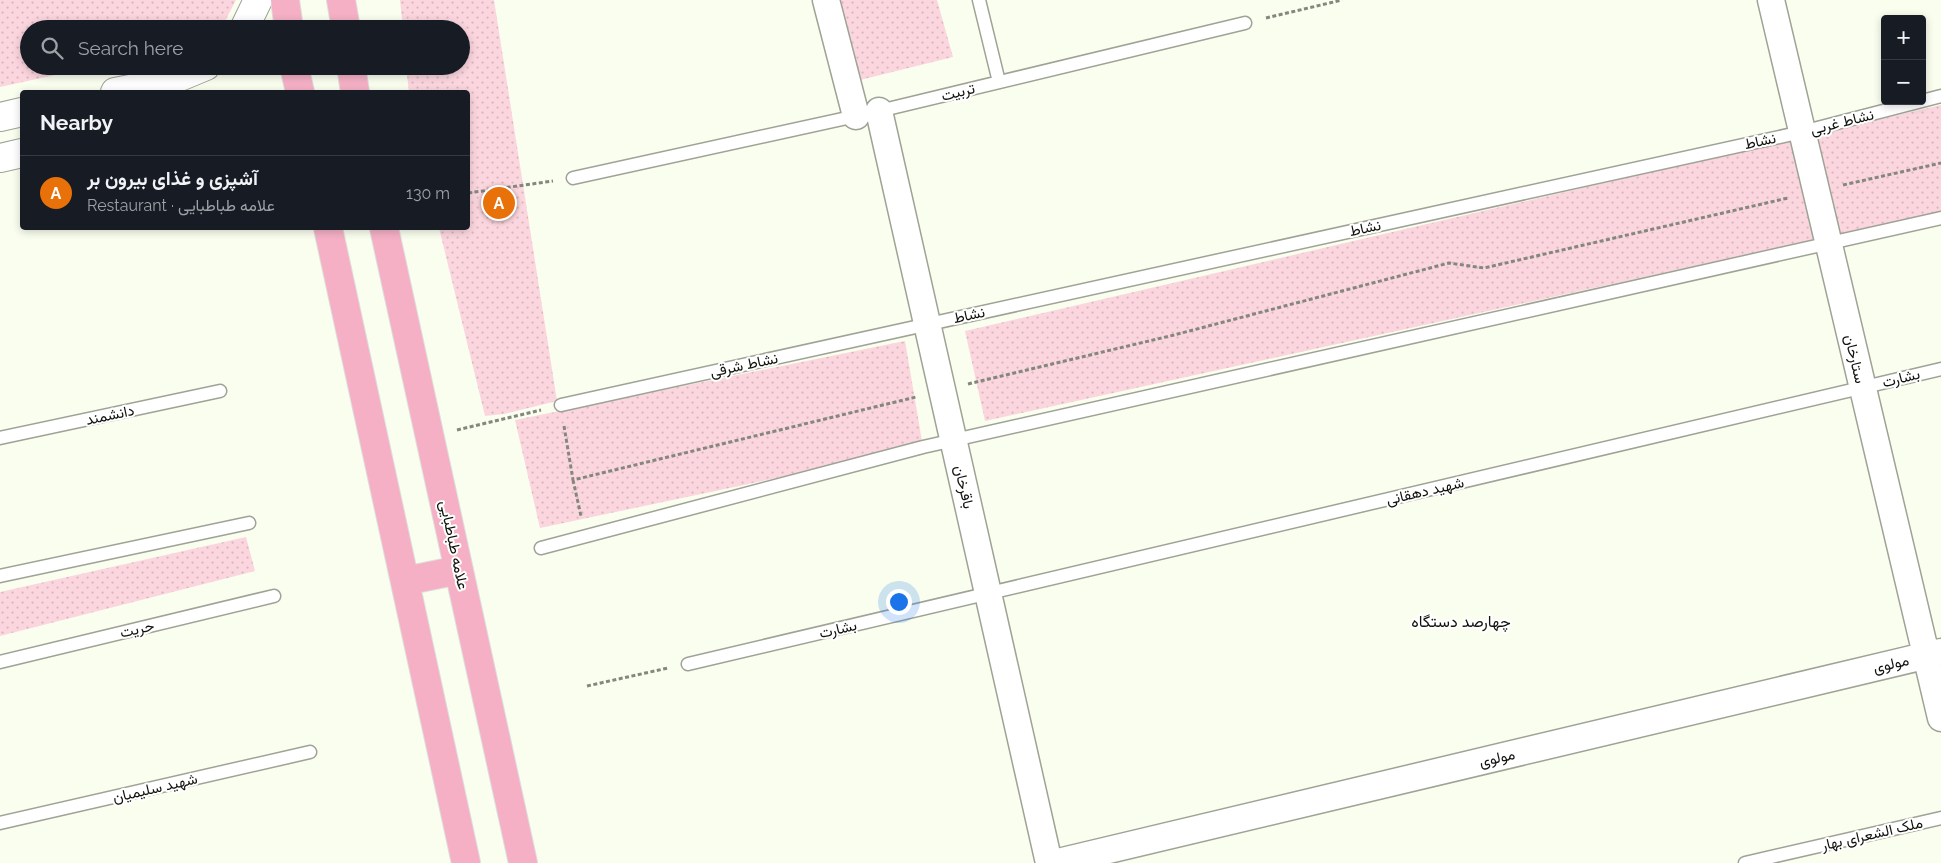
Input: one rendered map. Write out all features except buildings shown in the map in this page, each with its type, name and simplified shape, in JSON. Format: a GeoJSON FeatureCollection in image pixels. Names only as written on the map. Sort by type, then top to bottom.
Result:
{"type":"FeatureCollection","features":[{"type":"Feature","properties":{"kind":"main road"},"geometry":{"type":"LineString","coordinates":[[249,20],[258,0]]}},
{"type":"Feature","properties":{"kind":"main road"},"geometry":{"type":"LineString","coordinates":[[285,0],[288,20]]}},
{"type":"Feature","properties":{"kind":"main road"},"geometry":{"type":"LineString","coordinates":[[341,0],[344,20]]}},
{"type":"Feature","properties":{"kind":"main road"},"geometry":{"type":"LineString","coordinates":[[125,90],[170,81],[184,75]]}},
{"type":"Feature","properties":{"kind":"main road"},"geometry":{"type":"LineString","coordinates":[[296,75],[300,90]]}},
{"type":"Feature","properties":{"kind":"main road"},"geometry":{"type":"LineString","coordinates":[[352,75],[355,90]]}},
{"type":"Feature","properties":{"kind":"main road"},"geometry":{"type":"LineString","coordinates":[[0,117],[20,112]]}},
{"type":"Feature","properties":{"kind":"main road"},"geometry":{"type":"LineString","coordinates":[[0,158],[20,153]]}},
{"type":"Feature","properties":{"kind":"main road","name":"علامه طباطبایی"},"geometry":{"type":"LineString","coordinates":[[384,230],[523,863]]}},
{"type":"Feature","properties":{"kind":"main road"},"geometry":{"type":"LineString","coordinates":[[327,231],[466,863]]}},
{"type":"Feature","properties":{"kind":"main road"},"geometry":{"type":"LineString","coordinates":[[405,582],[459,570]]}},
{"type":"Feature","properties":{"kind":"street","name":"باقرخان"},"geometry":{"type":"LineString","coordinates":[[826,0],[868,114],[928,324],[1049,863]]}},
{"type":"Feature","properties":{"kind":"street","name":"ستارخان"},"geometry":{"type":"LineString","coordinates":[[1772,0],[1862,388],[1934,654],[1941,718]]}},
{"type":"Feature","properties":{"kind":"street","name":"مولوی"},"geometry":{"type":"LineString","coordinates":[[1054,863],[1934,654]]}},
{"type":"Feature","properties":{"kind":"lane"},"geometry":{"type":"LineString","coordinates":[[979,0],[999,82]]}},
{"type":"Feature","properties":{"kind":"lane","name":"تربیت"},"geometry":{"type":"LineString","coordinates":[[573,178],[868,114],[1246,23]]}},
{"type":"Feature","properties":{"kind":"lane","name":"نشاط غربی"},"geometry":{"type":"LineString","coordinates":[[1802,132],[1941,96]]}},
{"type":"Feature","properties":{"kind":"lane","name":"نشاط"},"geometry":{"type":"LineString","coordinates":[[928,324],[1802,132]]}},
{"type":"Feature","properties":{"kind":"lane"},"geometry":{"type":"LineString","coordinates":[[541,548],[953,440],[1941,218]]}},
{"type":"Feature","properties":{"kind":"lane","name":"نشاط شرقی"},"geometry":{"type":"LineString","coordinates":[[561,405],[928,324]]}},
{"type":"Feature","properties":{"kind":"lane","name":"بشارت"},"geometry":{"type":"LineString","coordinates":[[1862,388],[1941,369]]}},
{"type":"Feature","properties":{"kind":"lane","name":"شهید دهقانی"},"geometry":{"type":"LineString","coordinates":[[988,594],[1862,388]]}},
{"type":"Feature","properties":{"kind":"lane","name":"دانشمند"},"geometry":{"type":"LineString","coordinates":[[0,438],[220,391]]}},
{"type":"Feature","properties":{"kind":"lane"},"geometry":{"type":"LineString","coordinates":[[0,576],[249,523]]}},
{"type":"Feature","properties":{"kind":"lane","name":"بشارت"},"geometry":{"type":"LineString","coordinates":[[688,664],[988,594]]}},
{"type":"Feature","properties":{"kind":"lane","name":"حریت"},"geometry":{"type":"LineString","coordinates":[[0,662],[274,596]]}},
{"type":"Feature","properties":{"kind":"lane","name":"شهید سلیمیان"},"geometry":{"type":"LineString","coordinates":[[0,823],[310,752]]}},
{"type":"Feature","properties":{"kind":"lane","name":"ملک الشعرای بهار"},"geometry":{"type":"LineString","coordinates":[[1745,863],[1941,818]]}},
{"type":"Feature","properties":{"kind":"path"},"geometry":{"type":"LineString","coordinates":[[1246,23],[1342,0]]}},
{"type":"Feature","properties":{"kind":"path"},"geometry":{"type":"LineString","coordinates":[[572,480],[1174,335],[1450,262],[1484,268],[1941,162]]}},
{"type":"Feature","properties":{"kind":"path"},"geometry":{"type":"LineString","coordinates":[[470,193],[573,178]]}},
{"type":"Feature","properties":{"kind":"path"},"geometry":{"type":"LineString","coordinates":[[430,436],[561,405],[572,480],[586,536]]}},
{"type":"Feature","properties":{"kind":"path"},"geometry":{"type":"LineString","coordinates":[[587,686],[688,664]]}},
{"type":"Feature","properties":{"kind":"shaded area"},"geometry":{"type":"Polygon","coordinates":[[[0,0],[236,0],[226,20],[20,20],[20,75],[55,75],[0,87],[0,0]]]}},
{"type":"Feature","properties":{"kind":"shaded area"},"geometry":{"type":"Polygon","coordinates":[[[400,0],[494,0],[557,401],[504,414],[485,416],[439,230],[470,230],[470,90],[409,90],[407,75],[470,75],[470,20],[402,20],[400,0]]]}},
{"type":"Feature","properties":{"kind":"shaded area"},"geometry":{"type":"Polygon","coordinates":[[[831,0],[937,0],[953,57],[852,82],[831,0]]]}},
{"type":"Feature","properties":{"kind":"shaded area"},"geometry":{"type":"Polygon","coordinates":[[[1941,105],[1941,212],[985,421],[965,331],[1941,105]]]}},
{"type":"Feature","properties":{"kind":"shaded area"},"geometry":{"type":"Polygon","coordinates":[[[905,341],[923,447],[540,528],[515,420],[905,341]]]}},
{"type":"Feature","properties":{"kind":"shaded area"},"geometry":{"type":"Polygon","coordinates":[[[246,537],[255,571],[0,636],[0,592],[246,537]]]}},
{"type":"Feature","properties":{"kind":"place","name":"آشپزی و غذای بیرون بر"},"geometry":{"type":"Point","coordinates":[499,203]}},
{"type":"Feature","properties":{"kind":"district","name":"چهارصد دستگاه"},"geometry":{"type":"Point","coordinates":[1461,621]}}]}
